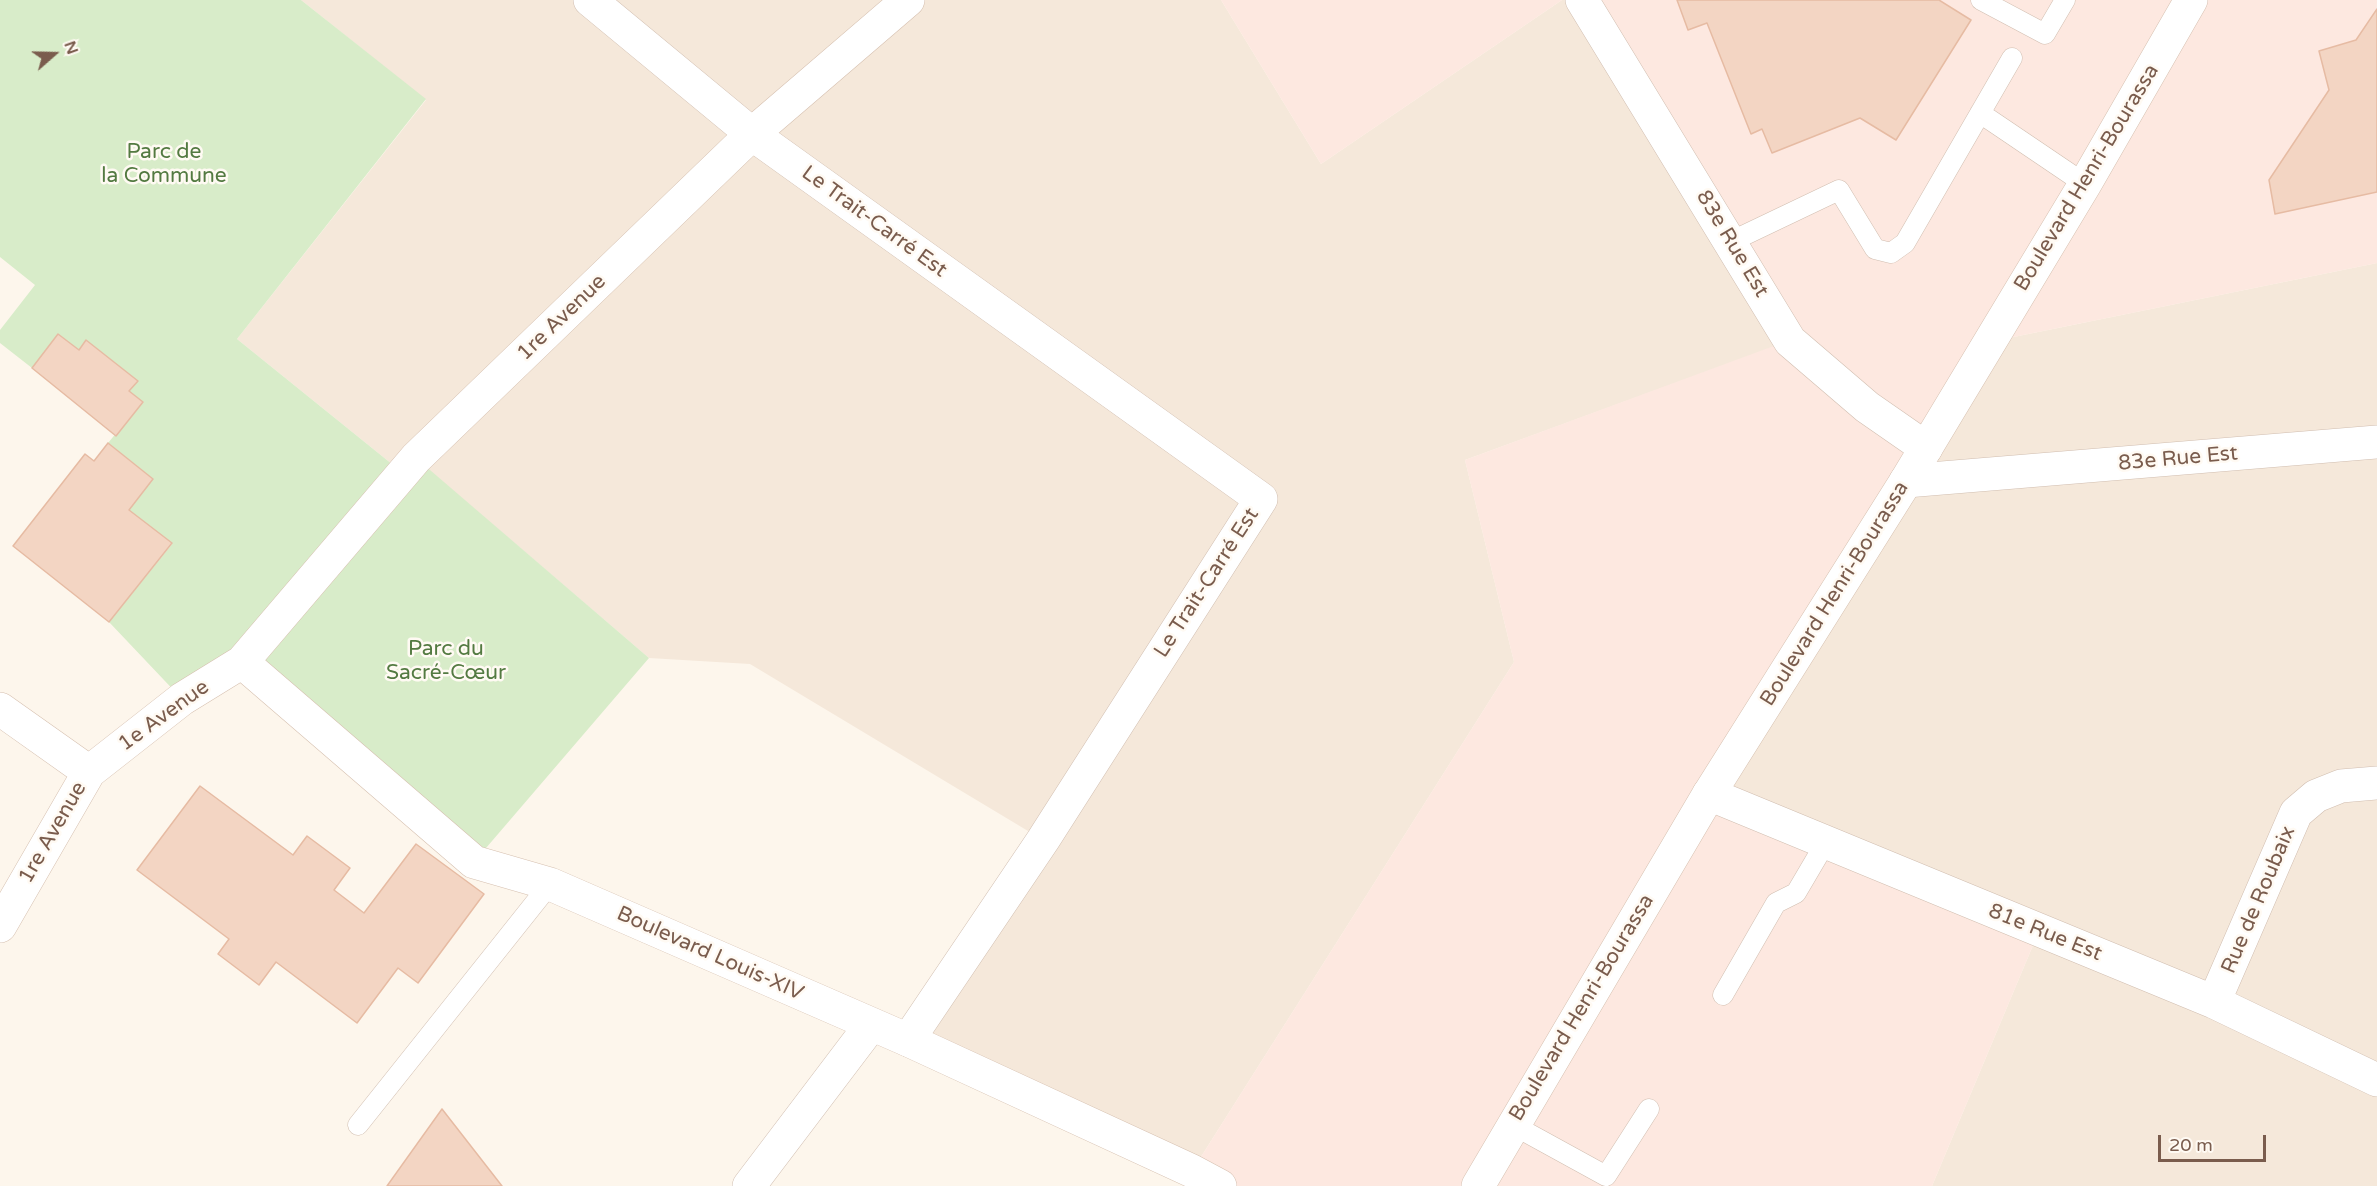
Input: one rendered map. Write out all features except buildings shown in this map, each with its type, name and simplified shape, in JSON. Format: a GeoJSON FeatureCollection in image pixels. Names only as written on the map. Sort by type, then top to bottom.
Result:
{"type":"FeatureCollection","features":[{"type":"Feature","properties":{"kind":"street"},"geometry":{"type":"LineString","coordinates":[[590,0],[752,134]]}},
{"type":"Feature","properties":{"kind":"street","name":"1re Avenue"},"geometry":{"type":"LineString","coordinates":[[242,662],[416,459],[752,134],[908,0]]}},
{"type":"Feature","properties":{"kind":"street","name":"83e Rue Est"},"geometry":{"type":"LineString","coordinates":[[1582,0],[1790,340],[1867,407],[1926,448]]}},
{"type":"Feature","properties":{"kind":"street","name":"Boulevard Henri-Bourassa"},"geometry":{"type":"LineString","coordinates":[[1478,1186],[1709,794],[1906,481],[2085,184],[2191,0]]}},
{"type":"Feature","properties":{"kind":"street","name":"Le Trait-Carré Est"},"geometry":{"type":"LineString","coordinates":[[752,134],[1261,499],[1043,840],[908,1040]]}},
{"type":"Feature","properties":{"kind":"street","name":"83e Rue Est"},"geometry":{"type":"LineString","coordinates":[[1906,481],[2377,442]]}},
{"type":"Feature","properties":{"kind":"street","name":"1e Avenue"},"geometry":{"type":"LineString","coordinates":[[89,772],[182,699],[242,662]]}},
{"type":"Feature","properties":{"kind":"street","name":"Boulevard Louis-XIV"},"geometry":{"type":"LineString","coordinates":[[242,662],[474,862],[550,884],[908,1040],[1220,1186]]}},
{"type":"Feature","properties":{"kind":"street"},"geometry":{"type":"LineString","coordinates":[[0,709],[89,772]]}},
{"type":"Feature","properties":{"kind":"street","name":"1re Avenue"},"geometry":{"type":"LineString","coordinates":[[0,926],[89,772]]}},
{"type":"Feature","properties":{"kind":"street","name":"Rue de Roubaix"},"geometry":{"type":"LineString","coordinates":[[2214,1002],[2296,813],[2316,795],[2341,786],[2377,783]]}},
{"type":"Feature","properties":{"kind":"street","name":"81e Rue Est"},"geometry":{"type":"LineString","coordinates":[[1709,794],[2214,1002],[2377,1080]]}},
{"type":"Feature","properties":{"kind":"street"},"geometry":{"type":"LineString","coordinates":[[749,1186],[871,1024]]}},
{"type":"Feature","properties":{"kind":"lane"},"geometry":{"type":"LineString","coordinates":[[1981,0],[2045,34],[2065,0]]}},
{"type":"Feature","properties":{"kind":"lane"},"geometry":{"type":"LineString","coordinates":[[1730,242],[1839,190],[1875,249],[1891,253],[1905,243],[2012,58]]}},
{"type":"Feature","properties":{"kind":"lane"},"geometry":{"type":"LineString","coordinates":[[1980,113],[2085,184]]}},
{"type":"Feature","properties":{"kind":"lane"},"geometry":{"type":"LineString","coordinates":[[1723,995],[1776,903],[1796,893],[1826,842]]}},
{"type":"Feature","properties":{"kind":"lane"},"geometry":{"type":"LineString","coordinates":[[358,1125],[550,884]]}},
{"type":"Feature","properties":{"kind":"lane"},"geometry":{"type":"LineString","coordinates":[[1514,1125],[1606,1176],[1649,1109]]}},
{"type":"Feature","properties":{"kind":"shaded area"},"geometry":{"type":"Polygon","coordinates":[[[301,0],[1221,0],[1321,164],[1562,0],[1582,0],[1790,341],[1465,460],[1514,662],[1192,1171],[908,1040],[1043,840],[750,664],[649,658],[416,459],[403,473],[237,339],[426,100],[301,0]]]}},
{"type":"Feature","properties":{"kind":"shaded area"},"geometry":{"type":"Polygon","coordinates":[[[1221,0],[1562,0],[1321,164],[1221,0]]]}},
{"type":"Feature","properties":{"kind":"shaded area"},"geometry":{"type":"Polygon","coordinates":[[[1582,0],[2377,0],[2377,263],[1989,342],[1709,794],[2039,931],[1932,1186],[1220,1186],[1192,1171],[1514,662],[1465,460],[1790,340],[1582,0]]]}},
{"type":"Feature","properties":{"kind":"shaded area"},"geometry":{"type":"Polygon","coordinates":[[[2377,263],[2377,1186],[1932,1186],[2039,931],[1709,794],[1989,342],[2377,263]]]}},
{"type":"Feature","properties":{"kind":"green space","name":"Parc de la Commune"},"geometry":{"type":"Polygon","coordinates":[[[0,0],[301,0],[426,99],[237,339],[403,473],[416,458],[649,658],[474,862],[242,662],[182,699],[109,622],[172,544],[129,510],[153,479],[108,443],[142,402],[129,391],[137,381],[79,350],[59,335],[32,368],[0,343],[0,330],[35,285],[0,257],[0,0]]]}},
{"type":"Feature","properties":{"kind":"park label","name":"Parc du Sacré-Cœur"},"geometry":{"type":"Point","coordinates":[446,661]}}]}
